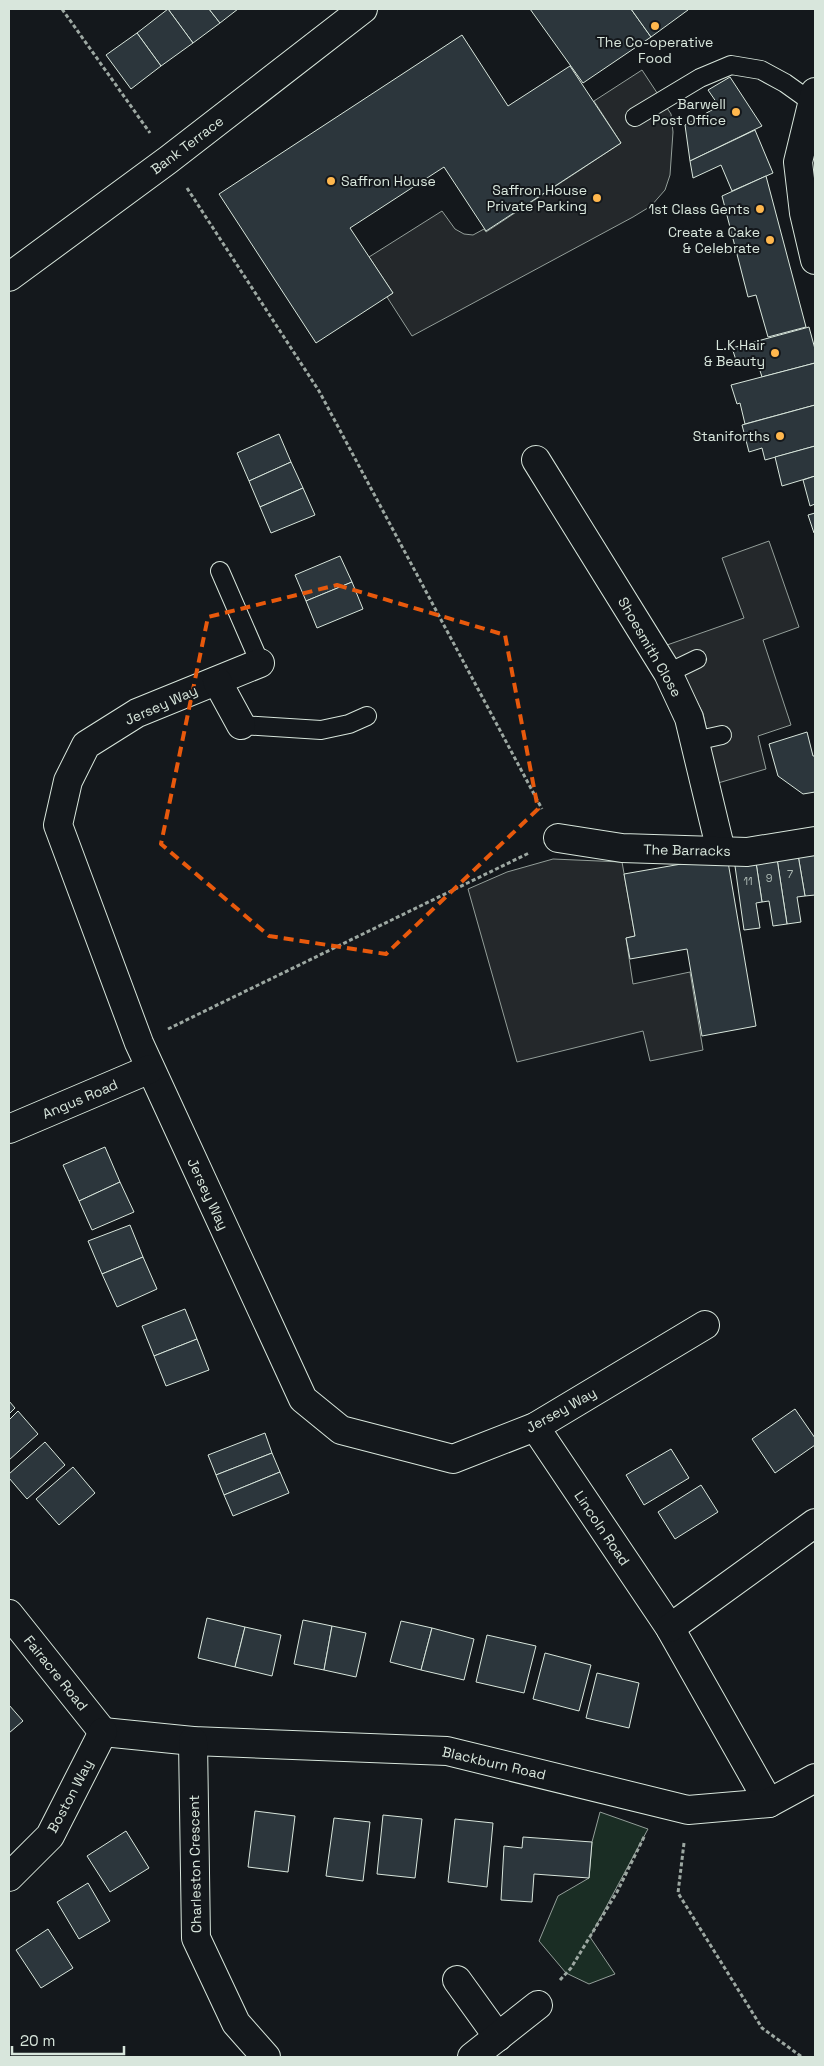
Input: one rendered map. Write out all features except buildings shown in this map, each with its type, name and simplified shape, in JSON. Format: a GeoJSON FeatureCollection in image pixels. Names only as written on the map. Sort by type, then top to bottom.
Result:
{"type":"FeatureCollection","features":[{"type":"Feature","properties":{"kind":"street","name":"Bank Terrace"},"geometry":{"type":"LineString","coordinates":[[9,276],[168,160],[363,9]]}},
{"type":"Feature","properties":{"kind":"street"},"geometry":{"type":"LineString","coordinates":[[814,97],[798,162],[804,213],[815,260]]}},
{"type":"Feature","properties":{"kind":"street","name":"Shoesmith Close"},"geometry":{"type":"LineString","coordinates":[[536,460],[668,673],[689,718],[720,851]]}},
{"type":"Feature","properties":{"kind":"street","name":"Jersey Way"},"geometry":{"type":"LineString","coordinates":[[260,663],[137,713],[86,745],[68,781],[58,826],[150,1069],[302,1399],[341,1430],[452,1459],[535,1427],[705,1325]]}},
{"type":"Feature","properties":{"kind":"street"},"geometry":{"type":"LineString","coordinates":[[217,681],[241,725]]}},
{"type":"Feature","properties":{"kind":"street","name":"The Barracks"},"geometry":{"type":"LineString","coordinates":[[558,838],[622,848],[747,852],[815,841]]}},
{"type":"Feature","properties":{"kind":"street","name":"Angus Road"},"geometry":{"type":"LineString","coordinates":[[9,1129],[150,1069]]}},
{"type":"Feature","properties":{"kind":"street","name":"Lincoln Road"},"geometry":{"type":"LineString","coordinates":[[535,1427],[670,1628],[769,1803]]}},
{"type":"Feature","properties":{"kind":"street"},"geometry":{"type":"LineString","coordinates":[[670,1628],[815,1523]]}},
{"type":"Feature","properties":{"kind":"street","name":"Fairacre Road"},"geometry":{"type":"LineString","coordinates":[[9,1614],[103,1732]]}},
{"type":"Feature","properties":{"kind":"street","name":"Blackburn Road"},"geometry":{"type":"LineString","coordinates":[[103,1732],[193,1741],[447,1751],[688,1810],[769,1803],[815,1778]]}},
{"type":"Feature","properties":{"kind":"street","name":"Boston Way"},"geometry":{"type":"LineString","coordinates":[[9,1877],[50,1836],[103,1732]]}},
{"type":"Feature","properties":{"kind":"street","name":"Charleston Crescent"},"geometry":{"type":"LineString","coordinates":[[193,1741],[196,1938],[236,2023],[266,2057]]}},
{"type":"Feature","properties":{"kind":"street"},"geometry":{"type":"LineString","coordinates":[[457,1980],[498,2037]]}},
{"type":"Feature","properties":{"kind":"street"},"geometry":{"type":"LineString","coordinates":[[472,2057],[538,2005]]}},
{"type":"Feature","properties":{"kind":"lane"},"geometry":{"type":"LineString","coordinates":[[635,117],[700,78],[731,65],[761,70],[814,97]]}},
{"type":"Feature","properties":{"kind":"lane"},"geometry":{"type":"LineString","coordinates":[[220,571],[260,663]]}},
{"type":"Feature","properties":{"kind":"lane"},"geometry":{"type":"LineString","coordinates":[[668,673],[697,659]]}},
{"type":"Feature","properties":{"kind":"lane"},"geometry":{"type":"LineString","coordinates":[[241,725],[320,730],[349,724],[367,716]]}},
{"type":"Feature","properties":{"kind":"lane"},"geometry":{"type":"LineString","coordinates":[[694,740],[722,735]]}},
{"type":"Feature","properties":{"kind":"path"},"geometry":{"type":"LineString","coordinates":[[62,9],[168,160],[319,391],[558,838],[139,1043]]}},
{"type":"Feature","properties":{"kind":"path"},"geometry":{"type":"LineString","coordinates":[[538,2005],[571,1968],[617,1892],[660,1803]]}},
{"type":"Feature","properties":{"kind":"path"},"geometry":{"type":"LineString","coordinates":[[688,1810],[678,1893],[762,2028],[802,2057]]}},
{"type":"Feature","properties":{"kind":"highlighted area"},"geometry":{"type":"Polygon","coordinates":[[[337,585],[505,635],[538,809],[386,954],[269,936],[161,844],[208,617],[337,585]]]}},
{"type":"Feature","properties":{"kind":"green space"},"geometry":{"type":"Polygon","coordinates":[[[600,1812],[648,1829],[590,1937],[615,1974],[589,1984],[566,1973],[539,1941],[558,1896],[589,1878],[592,1842],[600,1812]]]}},
{"type":"Feature","properties":{"kind":"shaded area","name":"Saffron House Private Parking"},"geometry":{"type":"Polygon","coordinates":[[[642,70],[671,114],[673,132],[670,175],[665,190],[651,206],[633,217],[412,336],[387,297],[393,293],[369,257],[442,211],[455,229],[464,234],[473,235],[484,229],[486,232],[621,143],[594,101],[642,70]]]}},
{"type":"Feature","properties":{"kind":"shaded area"},"geometry":{"type":"Polygon","coordinates":[[[769,541],[799,627],[763,640],[791,725],[758,736],[766,769],[718,783],[703,713],[667,645],[744,618],[722,558],[769,541]]]}},
{"type":"Feature","properties":{"kind":"shaded area"},"geometry":{"type":"Polygon","coordinates":[[[553,859],[622,862],[635,936],[626,938],[633,984],[690,972],[703,1050],[650,1061],[643,1031],[517,1062],[468,889],[507,872],[553,859]]]}},
{"type":"Feature","properties":{"kind":"place","name":"The Co-operative Food"},"geometry":{"type":"Point","coordinates":[655,26]}},
{"type":"Feature","properties":{"kind":"place","name":"Barwell Post Office"},"geometry":{"type":"Point","coordinates":[736,112]}},
{"type":"Feature","properties":{"kind":"place","name":"Saffron House"},"geometry":{"type":"Point","coordinates":[331,181]}},
{"type":"Feature","properties":{"kind":"place","name":"Saffron House Private Parking"},"geometry":{"type":"Point","coordinates":[597,198]}},
{"type":"Feature","properties":{"kind":"place","name":"1st Class Gents"},"geometry":{"type":"Point","coordinates":[760,209]}},
{"type":"Feature","properties":{"kind":"place","name":"Create a Cake & Celebrate"},"geometry":{"type":"Point","coordinates":[770,240]}},
{"type":"Feature","properties":{"kind":"place","name":"L.K Hair & Beauty"},"geometry":{"type":"Point","coordinates":[775,353]}},
{"type":"Feature","properties":{"kind":"place","name":"Staniforths"},"geometry":{"type":"Point","coordinates":[780,436]}}]}
